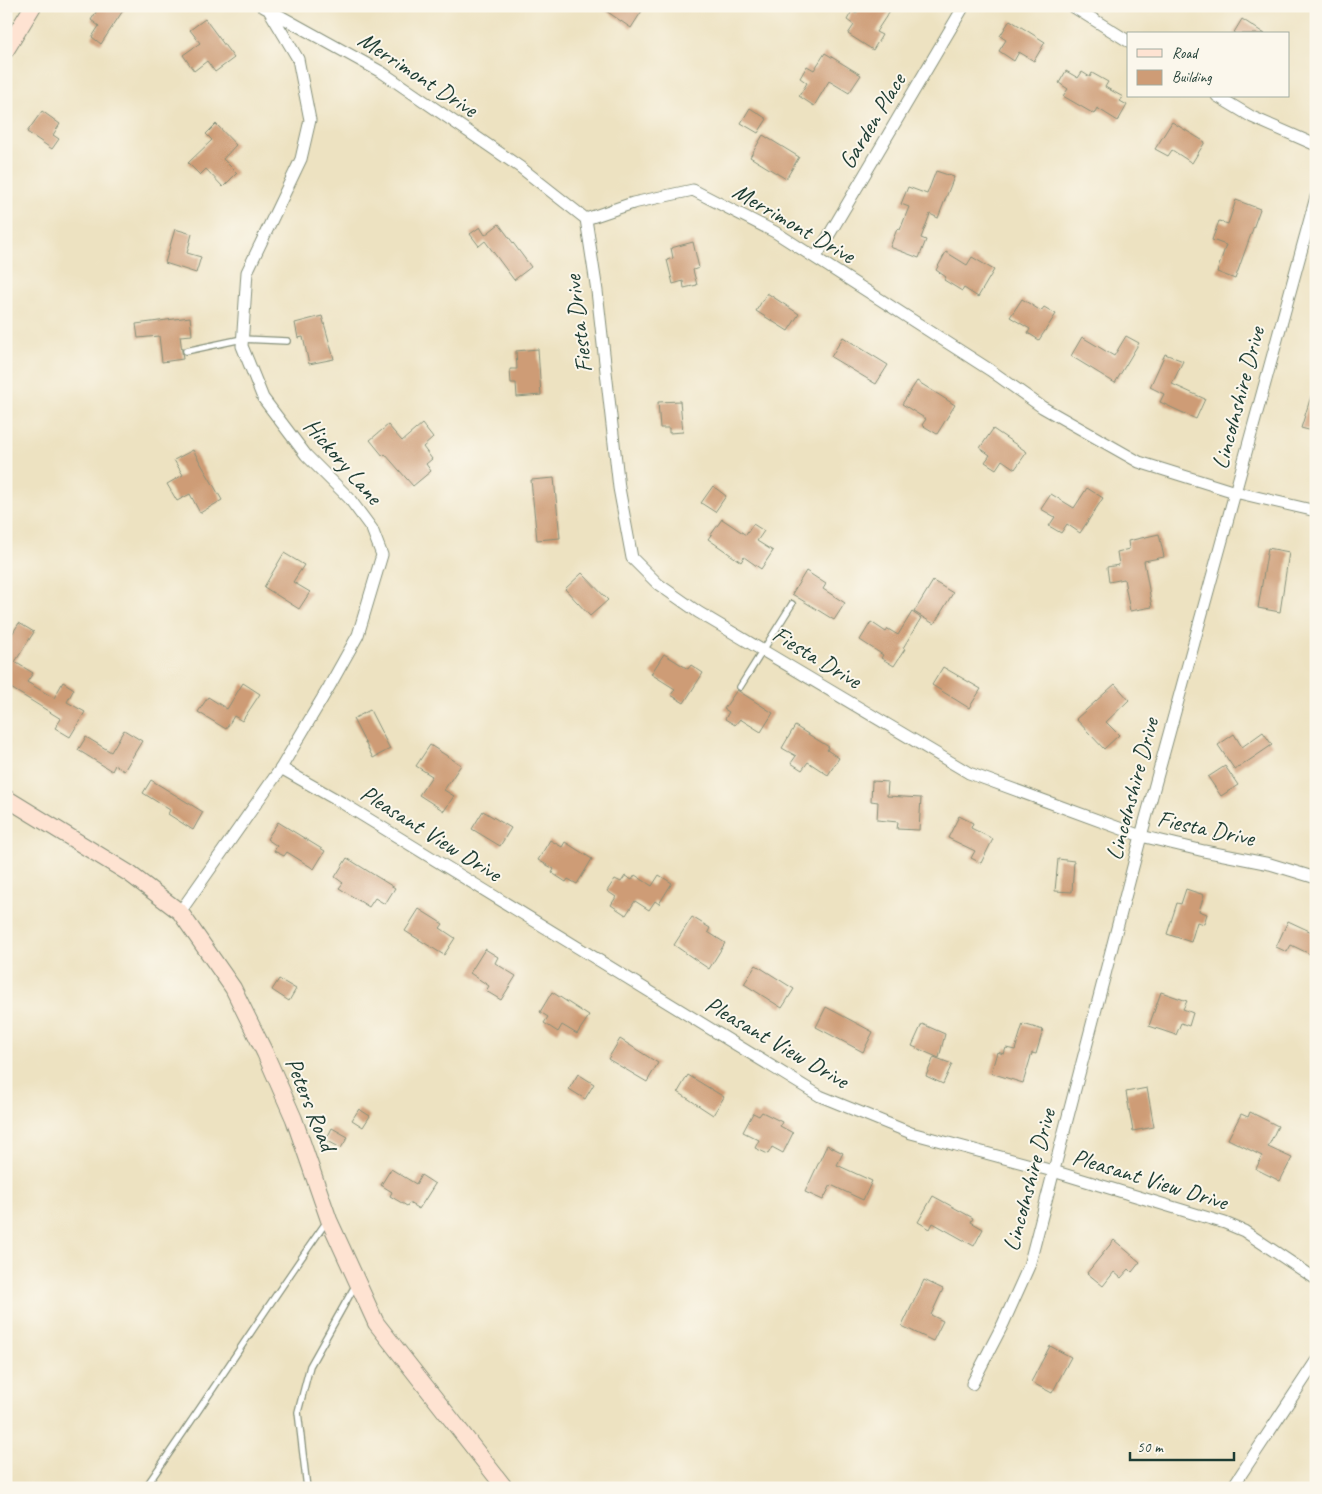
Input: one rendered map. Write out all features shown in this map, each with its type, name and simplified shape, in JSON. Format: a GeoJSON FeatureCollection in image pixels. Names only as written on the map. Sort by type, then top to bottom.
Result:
{"type":"FeatureCollection","features":[{"type":"Feature","properties":{"kind":"street"},"geometry":{"type":"LineString","coordinates":[[6,50],[33,6]]}},
{"type":"Feature","properties":{"kind":"street","name":"Garden Place"},"geometry":{"type":"LineString","coordinates":[[816,257],[964,6]]}},
{"type":"Feature","properties":{"kind":"street"},"geometry":{"type":"LineString","coordinates":[[1072,6],[1127,40]]}},
{"type":"Feature","properties":{"kind":"street","name":"Merrimont Drive"},"geometry":{"type":"LineString","coordinates":[[266,9],[383,73],[520,167],[586,219],[634,203],[693,190],[776,232],[1042,407],[1139,462],[1234,492],[1316,511]]}},
{"type":"Feature","properties":{"kind":"street","name":"Hickory Lane"},"geometry":{"type":"LineString","coordinates":[[180,912],[281,768],[358,635],[382,555],[372,529],[349,498],[306,455],[263,398],[242,346],[247,272],[301,158],[310,120],[298,59],[266,9]]}},
{"type":"Feature","properties":{"kind":"street"},"geometry":{"type":"LineString","coordinates":[[1221,98],[1252,118],[1316,145]]}},
{"type":"Feature","properties":{"kind":"street","name":"Lincolnshire Drive"},"geometry":{"type":"LineString","coordinates":[[972,1384],[1003,1324],[1029,1266],[1141,836],[1316,197]]}},
{"type":"Feature","properties":{"kind":"street","name":"Fiesta Drive"},"geometry":{"type":"LineString","coordinates":[[586,219],[597,291],[619,488],[632,558],[658,584],[698,612],[969,773],[1141,836],[1204,852],[1270,864],[1316,878]]}},
{"type":"Feature","properties":{"kind":"street","name":"Pleasant View Drive"},"geometry":{"type":"LineString","coordinates":[[281,768],[344,804],[820,1096],[911,1133],[1053,1171],[1225,1223],[1244,1231],[1316,1279]]}},
{"type":"Feature","properties":{"kind":"street","name":"Peters Road"},"geometry":{"type":"LineString","coordinates":[[6,798],[130,874],[180,912],[233,988],[265,1053],[294,1119],[329,1220],[376,1323],[505,1488]]}},
{"type":"Feature","properties":{"kind":"street"},"geometry":{"type":"LineString","coordinates":[[1232,1488],[1316,1361]]}},
{"type":"Feature","properties":{"kind":"lane"},"geometry":{"type":"LineString","coordinates":[[186,351],[242,339],[288,341]]}},
{"type":"Feature","properties":{"kind":"lane"},"geometry":{"type":"LineString","coordinates":[[740,687],[792,604]]}},
{"type":"Feature","properties":{"kind":"lane"},"geometry":{"type":"LineString","coordinates":[[145,1488],[201,1409],[272,1300],[329,1220]]}},
{"type":"Feature","properties":{"kind":"lane"},"geometry":{"type":"LineString","coordinates":[[307,1488],[298,1412],[310,1366],[357,1282]]}},
{"type":"Feature","properties":{"kind":"building"},"geometry":{"type":"Polygon","coordinates":[[[100,6],[126,6],[101,44],[92,37],[99,26],[91,20],[100,6]]]}},
{"type":"Feature","properties":{"kind":"building"},"geometry":{"type":"Polygon","coordinates":[[[599,6],[645,6],[631,28],[599,6]]]}},
{"type":"Feature","properties":{"kind":"building"},"geometry":{"type":"Polygon","coordinates":[[[861,6],[893,6],[876,32],[882,35],[873,50],[848,34],[854,25],[847,20],[852,11],[856,14],[861,6]]]}},
{"type":"Feature","properties":{"kind":"building"},"geometry":{"type":"Polygon","coordinates":[[[205,19],[234,58],[215,72],[207,61],[194,71],[183,55],[200,43],[190,30],[205,19]]]}},
{"type":"Feature","properties":{"kind":"building"},"geometry":{"type":"Polygon","coordinates":[[[1242,19],[1262,32],[1234,32],[1242,19]]]}},
{"type":"Feature","properties":{"kind":"building"},"geometry":{"type":"Polygon","coordinates":[[[1010,20],[1045,42],[1034,61],[1019,52],[1014,61],[999,51],[1006,40],[1000,36],[1010,20]]]}},
{"type":"Feature","properties":{"kind":"building"},"geometry":{"type":"Polygon","coordinates":[[[825,53],[861,75],[849,93],[829,81],[814,106],[799,96],[807,83],[800,78],[807,66],[814,70],[825,53]]]}},
{"type":"Feature","properties":{"kind":"building"},"geometry":{"type":"Polygon","coordinates":[[[1066,71],[1078,78],[1082,72],[1090,77],[1092,73],[1108,82],[1105,87],[1123,97],[1120,101],[1127,105],[1118,121],[1097,108],[1094,114],[1063,96],[1068,89],[1059,83],[1066,71]]]}},
{"type":"Feature","properties":{"kind":"building"},"geometry":{"type":"Polygon","coordinates":[[[750,108],[767,119],[758,133],[741,123],[750,108]]]}},
{"type":"Feature","properties":{"kind":"building"},"geometry":{"type":"Polygon","coordinates":[[[42,111],[60,124],[53,135],[59,139],[52,149],[27,132],[42,111]]]}},
{"type":"Feature","properties":{"kind":"building"},"geometry":{"type":"Polygon","coordinates":[[[1172,122],[1205,142],[1192,163],[1172,150],[1168,156],[1155,149],[1172,122]]]}},
{"type":"Feature","properties":{"kind":"building"},"geometry":{"type":"Polygon","coordinates":[[[216,124],[236,145],[223,159],[237,173],[223,187],[206,169],[200,175],[188,163],[212,140],[206,134],[216,124]]]}},
{"type":"Feature","properties":{"kind":"building"},"geometry":{"type":"Polygon","coordinates":[[[763,135],[799,157],[786,179],[750,157],[763,135]]]}},
{"type":"Feature","properties":{"kind":"building"},"geometry":{"type":"Polygon","coordinates":[[[936,171],[954,177],[938,218],[930,214],[921,238],[926,240],[919,258],[890,247],[897,229],[900,230],[909,207],[901,204],[908,187],[927,194],[936,171]]]}},
{"type":"Feature","properties":{"kind":"building"},"geometry":{"type":"Polygon","coordinates":[[[1236,200],[1260,209],[1235,279],[1217,272],[1226,245],[1212,240],[1219,221],[1228,224],[1236,200]]]}},
{"type":"Feature","properties":{"kind":"building"},"geometry":{"type":"Polygon","coordinates":[[[499,224],[531,267],[514,280],[485,241],[479,246],[470,234],[480,227],[485,235],[499,224]]]}},
{"type":"Feature","properties":{"kind":"building"},"geometry":{"type":"Polygon","coordinates":[[[175,229],[192,234],[187,253],[201,257],[196,273],[165,263],[175,229]]]}},
{"type":"Feature","properties":{"kind":"building"},"geometry":{"type":"Polygon","coordinates":[[[693,242],[699,268],[693,270],[697,285],[684,288],[683,281],[673,284],[667,260],[673,258],[671,248],[693,242]]]}},
{"type":"Feature","properties":{"kind":"building"},"geometry":{"type":"Polygon","coordinates":[[[946,252],[967,265],[972,257],[994,270],[978,297],[964,288],[962,291],[944,280],[946,277],[936,270],[946,252]]]}},
{"type":"Feature","properties":{"kind":"building"},"geometry":{"type":"Polygon","coordinates":[[[767,293],[799,314],[788,331],[756,311],[767,293]]]}},
{"type":"Feature","properties":{"kind":"building"},"geometry":{"type":"Polygon","coordinates":[[[1022,299],[1041,311],[1044,307],[1056,314],[1039,340],[1028,333],[1030,329],[1010,317],[1022,299]]]}},
{"type":"Feature","properties":{"kind":"building"},"geometry":{"type":"Polygon","coordinates":[[[322,316],[334,359],[309,364],[303,337],[298,338],[295,323],[322,316]]]}},
{"type":"Feature","properties":{"kind":"building"},"geometry":{"type":"Polygon","coordinates":[[[190,317],[192,335],[180,336],[183,359],[162,362],[159,336],[138,338],[136,324],[190,317]]]}},
{"type":"Feature","properties":{"kind":"building"},"geometry":{"type":"Polygon","coordinates":[[[1126,336],[1139,343],[1115,383],[1071,356],[1082,337],[1114,356],[1126,336]]]}},
{"type":"Feature","properties":{"kind":"building"},"geometry":{"type":"Polygon","coordinates":[[[843,337],[888,365],[876,384],[831,357],[843,337]]]}},
{"type":"Feature","properties":{"kind":"building"},"geometry":{"type":"Polygon","coordinates":[[[538,349],[541,395],[517,397],[516,383],[511,383],[510,369],[517,369],[516,351],[538,349]]]}},
{"type":"Feature","properties":{"kind":"building"},"geometry":{"type":"Polygon","coordinates":[[[1165,354],[1183,361],[1172,384],[1205,399],[1196,419],[1160,402],[1164,394],[1150,387],[1165,354]]]}},
{"type":"Feature","properties":{"kind":"building"},"geometry":{"type":"Polygon","coordinates":[[[917,381],[955,405],[937,434],[922,425],[926,419],[902,404],[917,381]]]}},
{"type":"Feature","properties":{"kind":"building"},"geometry":{"type":"Polygon","coordinates":[[[1313,390],[1316,391],[1316,432],[1301,428],[1313,390]]]}},
{"type":"Feature","properties":{"kind":"building"},"geometry":{"type":"Polygon","coordinates":[[[680,401],[683,432],[669,433],[669,428],[660,428],[658,402],[680,401]]]}},
{"type":"Feature","properties":{"kind":"building"},"geometry":{"type":"Polygon","coordinates":[[[422,424],[433,438],[423,447],[432,459],[426,464],[431,471],[413,486],[370,440],[388,425],[402,441],[422,424]]]}},
{"type":"Feature","properties":{"kind":"building"},"geometry":{"type":"Polygon","coordinates":[[[993,429],[1027,452],[1015,469],[1002,460],[996,469],[985,462],[990,455],[980,448],[993,429]]]}},
{"type":"Feature","properties":{"kind":"building"},"geometry":{"type":"Polygon","coordinates":[[[193,450],[222,500],[200,513],[190,494],[177,501],[167,484],[183,475],[174,460],[193,450]]]}},
{"type":"Feature","properties":{"kind":"building"},"geometry":{"type":"Polygon","coordinates":[[[554,478],[560,538],[537,540],[531,480],[554,478]]]}},
{"type":"Feature","properties":{"kind":"building"},"geometry":{"type":"Polygon","coordinates":[[[713,486],[726,496],[715,512],[701,503],[713,486]]]}},
{"type":"Feature","properties":{"kind":"building"},"geometry":{"type":"Polygon","coordinates":[[[1087,488],[1103,498],[1080,533],[1067,524],[1061,533],[1049,526],[1055,517],[1041,509],[1051,494],[1074,508],[1087,488]]]}},
{"type":"Feature","properties":{"kind":"building"},"geometry":{"type":"Polygon","coordinates":[[[722,519],[746,535],[753,524],[764,531],[757,541],[773,551],[761,569],[744,557],[741,562],[708,539],[722,519]]]}},
{"type":"Feature","properties":{"kind":"building"},"geometry":{"type":"Polygon","coordinates":[[[1159,534],[1164,557],[1144,561],[1152,607],[1130,611],[1124,579],[1109,582],[1107,567],[1119,565],[1117,552],[1129,549],[1128,541],[1159,534]]]}},
{"type":"Feature","properties":{"kind":"building"},"geometry":{"type":"Polygon","coordinates":[[[1268,548],[1289,552],[1280,612],[1258,608],[1268,548]]]}},
{"type":"Feature","properties":{"kind":"building"},"geometry":{"type":"Polygon","coordinates":[[[284,553],[304,565],[293,582],[310,592],[299,609],[264,587],[284,553]]]}},
{"type":"Feature","properties":{"kind":"building"},"geometry":{"type":"Polygon","coordinates":[[[806,571],[826,584],[823,589],[845,603],[834,620],[792,594],[806,571]]]}},
{"type":"Feature","properties":{"kind":"building"},"geometry":{"type":"Polygon","coordinates":[[[582,573],[608,600],[590,616],[565,589],[582,573]]]}},
{"type":"Feature","properties":{"kind":"building"},"geometry":{"type":"Polygon","coordinates":[[[933,581],[953,593],[934,624],[914,612],[933,581]]]}},
{"type":"Feature","properties":{"kind":"building"},"geometry":{"type":"Polygon","coordinates":[[[912,612],[921,618],[894,666],[881,658],[883,655],[860,640],[871,622],[886,632],[888,629],[898,635],[912,612]]]}},
{"type":"Feature","properties":{"kind":"building"},"geometry":{"type":"Polygon","coordinates":[[[19,623],[34,632],[15,662],[33,673],[27,682],[54,698],[63,682],[74,689],[67,702],[85,712],[70,737],[55,728],[61,719],[6,685],[6,644],[19,623]]]}},
{"type":"Feature","properties":{"kind":"building"},"geometry":{"type":"Polygon","coordinates":[[[664,654],[688,669],[691,665],[703,673],[684,703],[671,695],[675,689],[651,674],[664,654]]]}},
{"type":"Feature","properties":{"kind":"building"},"geometry":{"type":"Polygon","coordinates":[[[943,667],[981,689],[969,708],[932,685],[943,667]]]}},
{"type":"Feature","properties":{"kind":"building"},"geometry":{"type":"Polygon","coordinates":[[[243,683],[260,694],[242,721],[234,716],[226,729],[198,712],[208,697],[227,709],[243,683]]]}},
{"type":"Feature","properties":{"kind":"building"},"geometry":{"type":"Polygon","coordinates":[[[1115,684],[1129,700],[1106,722],[1119,735],[1104,749],[1076,719],[1115,684]]]}},
{"type":"Feature","properties":{"kind":"building"},"geometry":{"type":"Polygon","coordinates":[[[737,690],[773,713],[761,732],[740,719],[735,725],[725,719],[729,712],[724,709],[737,690]]]}},
{"type":"Feature","properties":{"kind":"building"},"geometry":{"type":"Polygon","coordinates":[[[370,710],[390,749],[373,758],[353,719],[370,710]]]}},
{"type":"Feature","properties":{"kind":"building"},"geometry":{"type":"Polygon","coordinates":[[[795,726],[829,747],[827,750],[839,758],[828,775],[808,762],[802,770],[791,763],[796,756],[782,748],[795,726]]]}},
{"type":"Feature","properties":{"kind":"building"},"geometry":{"type":"Polygon","coordinates":[[[124,730],[142,741],[124,771],[115,765],[112,771],[78,750],[86,737],[111,752],[124,730]]]}},
{"type":"Feature","properties":{"kind":"building"},"geometry":{"type":"Polygon","coordinates":[[[1263,732],[1272,745],[1235,770],[1218,745],[1234,734],[1242,747],[1263,732]]]}},
{"type":"Feature","properties":{"kind":"building"},"geometry":{"type":"Polygon","coordinates":[[[430,745],[461,765],[444,790],[454,796],[444,811],[419,795],[432,776],[416,766],[430,745]]]}},
{"type":"Feature","properties":{"kind":"building"},"geometry":{"type":"Polygon","coordinates":[[[1225,766],[1238,785],[1221,796],[1208,777],[1225,766]]]}},
{"type":"Feature","properties":{"kind":"building"},"geometry":{"type":"Polygon","coordinates":[[[151,780],[203,812],[193,830],[168,814],[170,810],[143,793],[151,780]]]}},
{"type":"Feature","properties":{"kind":"building"},"geometry":{"type":"Polygon","coordinates":[[[872,781],[888,782],[887,796],[921,798],[919,830],[897,829],[898,822],[877,820],[878,802],[871,801],[872,781]]]}},
{"type":"Feature","properties":{"kind":"building"},"geometry":{"type":"Polygon","coordinates":[[[483,811],[511,828],[500,846],[472,829],[483,811]]]}},
{"type":"Feature","properties":{"kind":"building"},"geometry":{"type":"Polygon","coordinates":[[[959,816],[973,823],[971,828],[993,839],[981,863],[971,858],[975,851],[948,838],[959,816]]]}},
{"type":"Feature","properties":{"kind":"building"},"geometry":{"type":"Polygon","coordinates":[[[278,822],[325,851],[314,869],[287,852],[284,856],[274,851],[277,846],[267,839],[278,822]]]}},
{"type":"Feature","properties":{"kind":"building"},"geometry":{"type":"Polygon","coordinates":[[[550,840],[562,847],[565,842],[592,859],[577,884],[568,879],[566,882],[552,873],[554,869],[538,860],[550,840]]]}},
{"type":"Feature","properties":{"kind":"building"},"geometry":{"type":"Polygon","coordinates":[[[347,858],[395,888],[385,904],[375,898],[369,907],[339,888],[343,883],[335,877],[347,858]]]}},
{"type":"Feature","properties":{"kind":"building"},"geometry":{"type":"Polygon","coordinates":[[[1058,859],[1074,861],[1072,892],[1055,891],[1058,859]]]}},
{"type":"Feature","properties":{"kind":"building"},"geometry":{"type":"Polygon","coordinates":[[[635,875],[652,886],[659,875],[672,883],[659,904],[655,901],[649,910],[635,901],[626,915],[611,905],[616,897],[607,891],[615,879],[621,882],[625,876],[632,880],[635,875]]]}},
{"type":"Feature","properties":{"kind":"building"},"geometry":{"type":"Polygon","coordinates":[[[1186,889],[1204,895],[1199,911],[1207,914],[1204,924],[1197,922],[1191,942],[1167,934],[1177,903],[1181,904],[1186,889]]]}},
{"type":"Feature","properties":{"kind":"building"},"geometry":{"type":"Polygon","coordinates":[[[419,909],[443,924],[440,928],[455,938],[444,955],[405,931],[419,909]]]}},
{"type":"Feature","properties":{"kind":"building"},"geometry":{"type":"Polygon","coordinates":[[[692,917],[710,928],[708,932],[725,943],[709,969],[674,945],[692,917]]]}},
{"type":"Feature","properties":{"kind":"building"},"geometry":{"type":"Polygon","coordinates":[[[1288,921],[1316,934],[1316,957],[1291,945],[1287,952],[1276,947],[1288,921]]]}},
{"type":"Feature","properties":{"kind":"building"},"geometry":{"type":"Polygon","coordinates":[[[485,949],[498,957],[495,963],[516,976],[501,1000],[486,991],[489,986],[470,973],[485,949]]]}},
{"type":"Feature","properties":{"kind":"building"},"geometry":{"type":"Polygon","coordinates":[[[756,965],[794,989],[782,1008],[744,984],[756,965]]]}},
{"type":"Feature","properties":{"kind":"building"},"geometry":{"type":"Polygon","coordinates":[[[279,979],[296,989],[289,1001],[272,990],[279,979]]]}},
{"type":"Feature","properties":{"kind":"building"},"geometry":{"type":"Polygon","coordinates":[[[552,992],[589,1016],[577,1034],[562,1025],[558,1032],[544,1023],[548,1017],[540,1012],[552,992]]]}},
{"type":"Feature","properties":{"kind":"building"},"geometry":{"type":"Polygon","coordinates":[[[1161,992],[1187,1001],[1183,1009],[1193,1013],[1189,1026],[1181,1023],[1176,1035],[1149,1026],[1161,992]]]}},
{"type":"Feature","properties":{"kind":"building"},"geometry":{"type":"Polygon","coordinates":[[[826,1007],[873,1032],[863,1052],[816,1027],[826,1007]]]}},
{"type":"Feature","properties":{"kind":"building"},"geometry":{"type":"Polygon","coordinates":[[[922,1024],[945,1034],[939,1058],[912,1046],[922,1024]]]}},
{"type":"Feature","properties":{"kind":"building"},"geometry":{"type":"Polygon","coordinates":[[[1023,1024],[1043,1030],[1036,1054],[1032,1053],[1023,1083],[991,1073],[997,1052],[1004,1054],[1006,1048],[1015,1050],[1023,1024]]]}},
{"type":"Feature","properties":{"kind":"building"},"geometry":{"type":"Polygon","coordinates":[[[620,1039],[658,1063],[647,1082],[608,1059],[620,1039]]]}},
{"type":"Feature","properties":{"kind":"building"},"geometry":{"type":"Polygon","coordinates":[[[934,1057],[952,1064],[943,1084],[926,1076],[934,1057]]]}},
{"type":"Feature","properties":{"kind":"building"},"geometry":{"type":"Polygon","coordinates":[[[578,1074],[594,1084],[585,1099],[569,1089],[578,1074]]]}},
{"type":"Feature","properties":{"kind":"building"},"geometry":{"type":"Polygon","coordinates":[[[688,1075],[724,1097],[713,1115],[678,1092],[688,1075]]]}},
{"type":"Feature","properties":{"kind":"building"},"geometry":{"type":"Polygon","coordinates":[[[1147,1088],[1154,1127],[1133,1131],[1126,1092],[1147,1088]]]}},
{"type":"Feature","properties":{"kind":"building"},"geometry":{"type":"Polygon","coordinates":[[[359,1109],[370,1116],[363,1127],[352,1120],[359,1109]]]}},
{"type":"Feature","properties":{"kind":"building"},"geometry":{"type":"Polygon","coordinates":[[[762,1112],[782,1122],[780,1126],[793,1133],[783,1153],[772,1147],[768,1154],[755,1148],[759,1140],[743,1132],[753,1113],[759,1116],[762,1112]]]}},
{"type":"Feature","properties":{"kind":"building"},"geometry":{"type":"Polygon","coordinates":[[[1250,1112],[1278,1126],[1268,1147],[1292,1158],[1280,1181],[1256,1169],[1262,1156],[1228,1139],[1241,1114],[1248,1117],[1250,1112]]]}},
{"type":"Feature","properties":{"kind":"building"},"geometry":{"type":"Polygon","coordinates":[[[332,1128],[348,1137],[341,1148],[326,1140],[332,1128]]]}},
{"type":"Feature","properties":{"kind":"building"},"geometry":{"type":"Polygon","coordinates":[[[827,1145],[843,1153],[837,1165],[872,1181],[863,1200],[831,1185],[823,1200],[805,1192],[827,1145]]]}},
{"type":"Feature","properties":{"kind":"building"},"geometry":{"type":"Polygon","coordinates":[[[391,1169],[416,1184],[421,1175],[435,1184],[419,1209],[409,1203],[407,1206],[390,1196],[392,1192],[381,1185],[391,1169]]]}},
{"type":"Feature","properties":{"kind":"building"},"geometry":{"type":"Polygon","coordinates":[[[933,1196],[973,1218],[971,1222],[983,1229],[974,1246],[933,1223],[930,1229],[918,1222],[933,1196]]]}},
{"type":"Feature","properties":{"kind":"building"},"geometry":{"type":"Polygon","coordinates":[[[1114,1240],[1140,1262],[1132,1272],[1129,1269],[1121,1278],[1114,1272],[1103,1286],[1087,1273],[1114,1240]]]}},
{"type":"Feature","properties":{"kind":"building"},"geometry":{"type":"Polygon","coordinates":[[[924,1280],[943,1289],[931,1315],[943,1321],[933,1341],[902,1326],[924,1280]]]}},
{"type":"Feature","properties":{"kind":"building"},"geometry":{"type":"Polygon","coordinates":[[[1050,1346],[1071,1357],[1052,1393],[1031,1382],[1050,1346]]]}}]}
